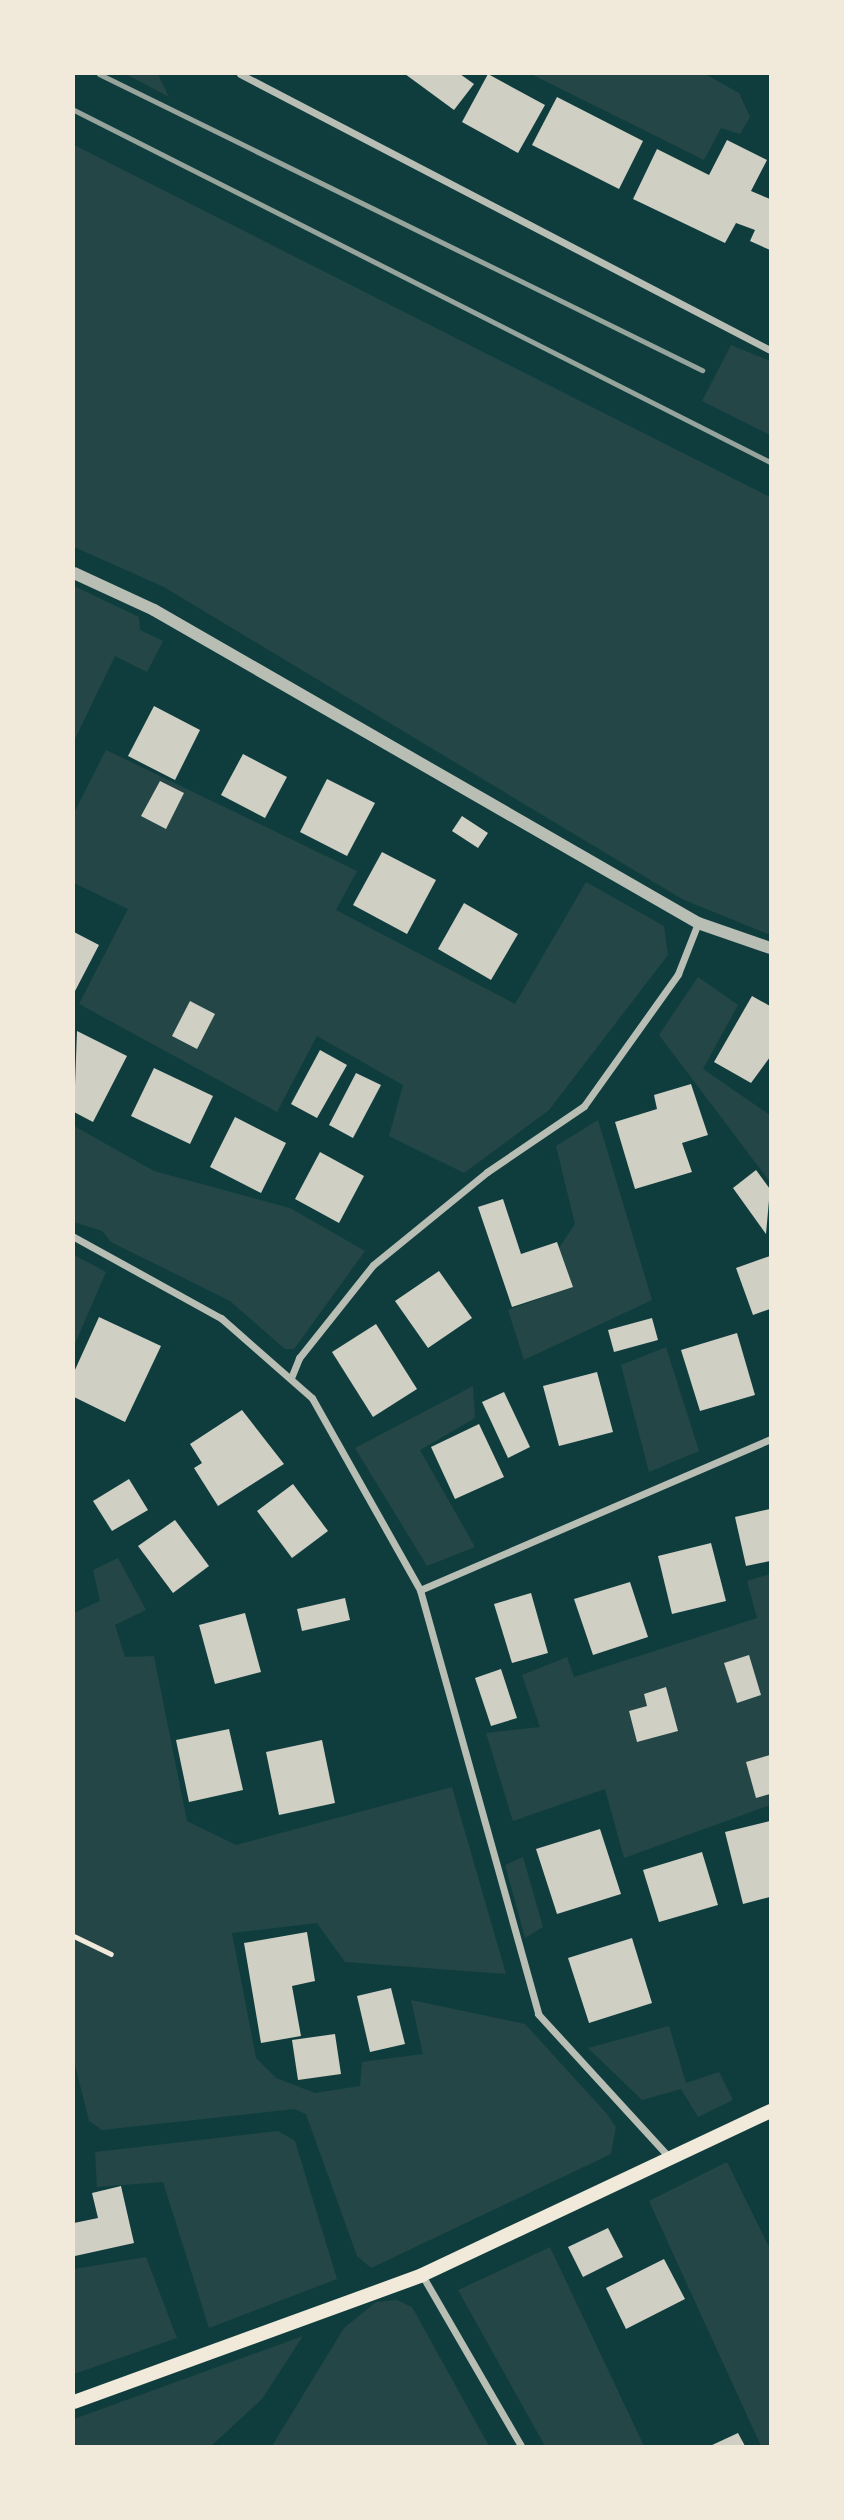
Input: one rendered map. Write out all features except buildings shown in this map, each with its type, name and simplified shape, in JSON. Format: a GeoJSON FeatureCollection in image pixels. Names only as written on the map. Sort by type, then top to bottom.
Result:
{"type":"FeatureCollection","features":[{"type":"Feature","properties":{"kind":"main road"},"geometry":{"type":"LineString","coordinates":[[74,2402],[422,2275],[771,2111]]}},
{"type":"Feature","properties":{"kind":"street"},"geometry":{"type":"LineString","coordinates":[[240,74],[771,350]]}},
{"type":"Feature","properties":{"kind":"street"},"geometry":{"type":"LineString","coordinates":[[74,573],[154,610],[698,923],[771,948]]}},
{"type":"Feature","properties":{"kind":"street"},"geometry":{"type":"LineString","coordinates":[[290,1378],[299,1358],[373,1265],[486,1172],[584,1105],[678,974],[698,923]]}},
{"type":"Feature","properties":{"kind":"street"},"geometry":{"type":"LineString","coordinates":[[74,1237],[221,1318],[312,1398],[420,1590],[538,2014],[670,2158]]}},
{"type":"Feature","properties":{"kind":"street"},"geometry":{"type":"LineString","coordinates":[[420,1590],[771,1439]]}},
{"type":"Feature","properties":{"kind":"street"},"geometry":{"type":"LineString","coordinates":[[422,2275],[521,2446]]}},
{"type":"Feature","properties":{"kind":"path"},"geometry":{"type":"LineString","coordinates":[[74,1936],[111,1954]]}},
{"type":"Feature","properties":{"kind":"shaded area"},"geometry":{"type":"Polygon","coordinates":[[[126,74],[158,74],[169,97],[126,74]]]}},
{"type":"Feature","properties":{"kind":"shaded area"},"geometry":{"type":"Polygon","coordinates":[[[531,74],[705,74],[739,93],[750,117],[740,134],[721,128],[704,160],[531,74]]]}},
{"type":"Feature","properties":{"kind":"shaded area"},"geometry":{"type":"Polygon","coordinates":[[[74,145],[770,497],[770,935],[682,899],[164,587],[74,547],[74,145]]]}},
{"type":"Feature","properties":{"kind":"shaded area"},"geometry":{"type":"Polygon","coordinates":[[[731,345],[770,361],[770,435],[702,401],[731,345]]]}},
{"type":"Feature","properties":{"kind":"shaded area"},"geometry":{"type":"Polygon","coordinates":[[[74,586],[139,617],[140,630],[163,641],[147,672],[115,656],[74,741],[74,586]]]}},
{"type":"Feature","properties":{"kind":"shaded area"},"geometry":{"type":"Polygon","coordinates":[[[106,750],[357,871],[336,910],[515,1004],[586,882],[664,926],[668,955],[549,1110],[464,1173],[389,1136],[403,1085],[317,1036],[277,1112],[79,1004],[128,909],[74,883],[74,813],[106,750]]]}},
{"type":"Feature","properties":{"kind":"shaded area"},"geometry":{"type":"Polygon","coordinates":[[[698,977],[738,1005],[703,1069],[770,1115],[770,1182],[659,1035],[698,977]]]}},
{"type":"Feature","properties":{"kind":"shaded area"},"geometry":{"type":"Polygon","coordinates":[[[598,1120],[652,1300],[524,1360],[508,1310],[572,1287],[559,1248],[575,1224],[556,1146],[598,1120]]]}},
{"type":"Feature","properties":{"kind":"shaded area"},"geometry":{"type":"Polygon","coordinates":[[[74,1126],[154,1171],[290,1208],[365,1251],[294,1349],[285,1349],[230,1301],[111,1242],[102,1231],[74,1222],[74,1126]]]}},
{"type":"Feature","properties":{"kind":"shaded area"},"geometry":{"type":"Polygon","coordinates":[[[74,1255],[106,1272],[74,1346],[74,1255]]]}},
{"type":"Feature","properties":{"kind":"shaded area"},"geometry":{"type":"Polygon","coordinates":[[[666,1347],[699,1451],[649,1472],[621,1365],[666,1347]]]}},
{"type":"Feature","properties":{"kind":"shaded area"},"geometry":{"type":"Polygon","coordinates":[[[473,1386],[475,1418],[420,1450],[475,1547],[427,1566],[355,1448],[473,1386]]]}},
{"type":"Feature","properties":{"kind":"shaded area"},"geometry":{"type":"Polygon","coordinates":[[[118,1558],[146,1610],[115,1625],[125,1657],[154,1656],[187,1821],[236,1845],[452,1787],[506,1974],[345,1962],[317,1923],[232,1933],[256,2058],[276,2078],[315,2093],[360,2086],[362,2062],[423,2054],[411,2000],[525,2024],[616,2127],[611,2154],[371,2268],[357,2256],[306,2114],[294,2109],[102,2130],[89,2121],[74,2061],[74,1613],[100,1601],[93,1570],[118,1558]]]}},
{"type":"Feature","properties":{"kind":"shaded area"},"geometry":{"type":"Polygon","coordinates":[[[770,1574],[770,1805],[624,1858],[605,1789],[513,1821],[486,1733],[540,1727],[522,1675],[567,1657],[574,1677],[757,1618],[747,1581],[770,1574]]]}},
{"type":"Feature","properties":{"kind":"shaded area"},"geometry":{"type":"Polygon","coordinates":[[[523,1857],[543,1927],[525,1938],[505,1865],[523,1857]]]}},
{"type":"Feature","properties":{"kind":"shaded area"},"geometry":{"type":"Polygon","coordinates":[[[669,2026],[686,2083],[719,2072],[733,2100],[698,2117],[681,2089],[642,2100],[588,2048],[669,2026]]]}},
{"type":"Feature","properties":{"kind":"shaded area"},"geometry":{"type":"Polygon","coordinates":[[[278,2131],[295,2141],[337,2279],[209,2328],[163,2182],[97,2187],[95,2152],[278,2131]]]}},
{"type":"Feature","properties":{"kind":"shaded area"},"geometry":{"type":"Polygon","coordinates":[[[727,2162],[770,2249],[770,2446],[761,2446],[649,2201],[727,2162]]]}},
{"type":"Feature","properties":{"kind":"shaded area"},"geometry":{"type":"Polygon","coordinates":[[[550,2247],[644,2446],[545,2446],[458,2290],[550,2247]]]}},
{"type":"Feature","properties":{"kind":"shaded area"},"geometry":{"type":"Polygon","coordinates":[[[146,2257],[177,2338],[74,2374],[74,2269],[146,2257]]]}},
{"type":"Feature","properties":{"kind":"shaded area"},"geometry":{"type":"Polygon","coordinates":[[[397,2300],[412,2307],[489,2446],[272,2446],[344,2328],[376,2302],[397,2300]]]}},
{"type":"Feature","properties":{"kind":"shaded area"},"geometry":{"type":"Polygon","coordinates":[[[303,2336],[262,2399],[211,2446],[74,2446],[74,2419],[303,2336]]]}},
{"type":"Feature","properties":{"kind":"railway"},"geometry":{"type":"LineString","coordinates":[[99,74],[702,370]]}},
{"type":"Feature","properties":{"kind":"railway"},"geometry":{"type":"LineString","coordinates":[[74,110],[770,462]]}}]}
